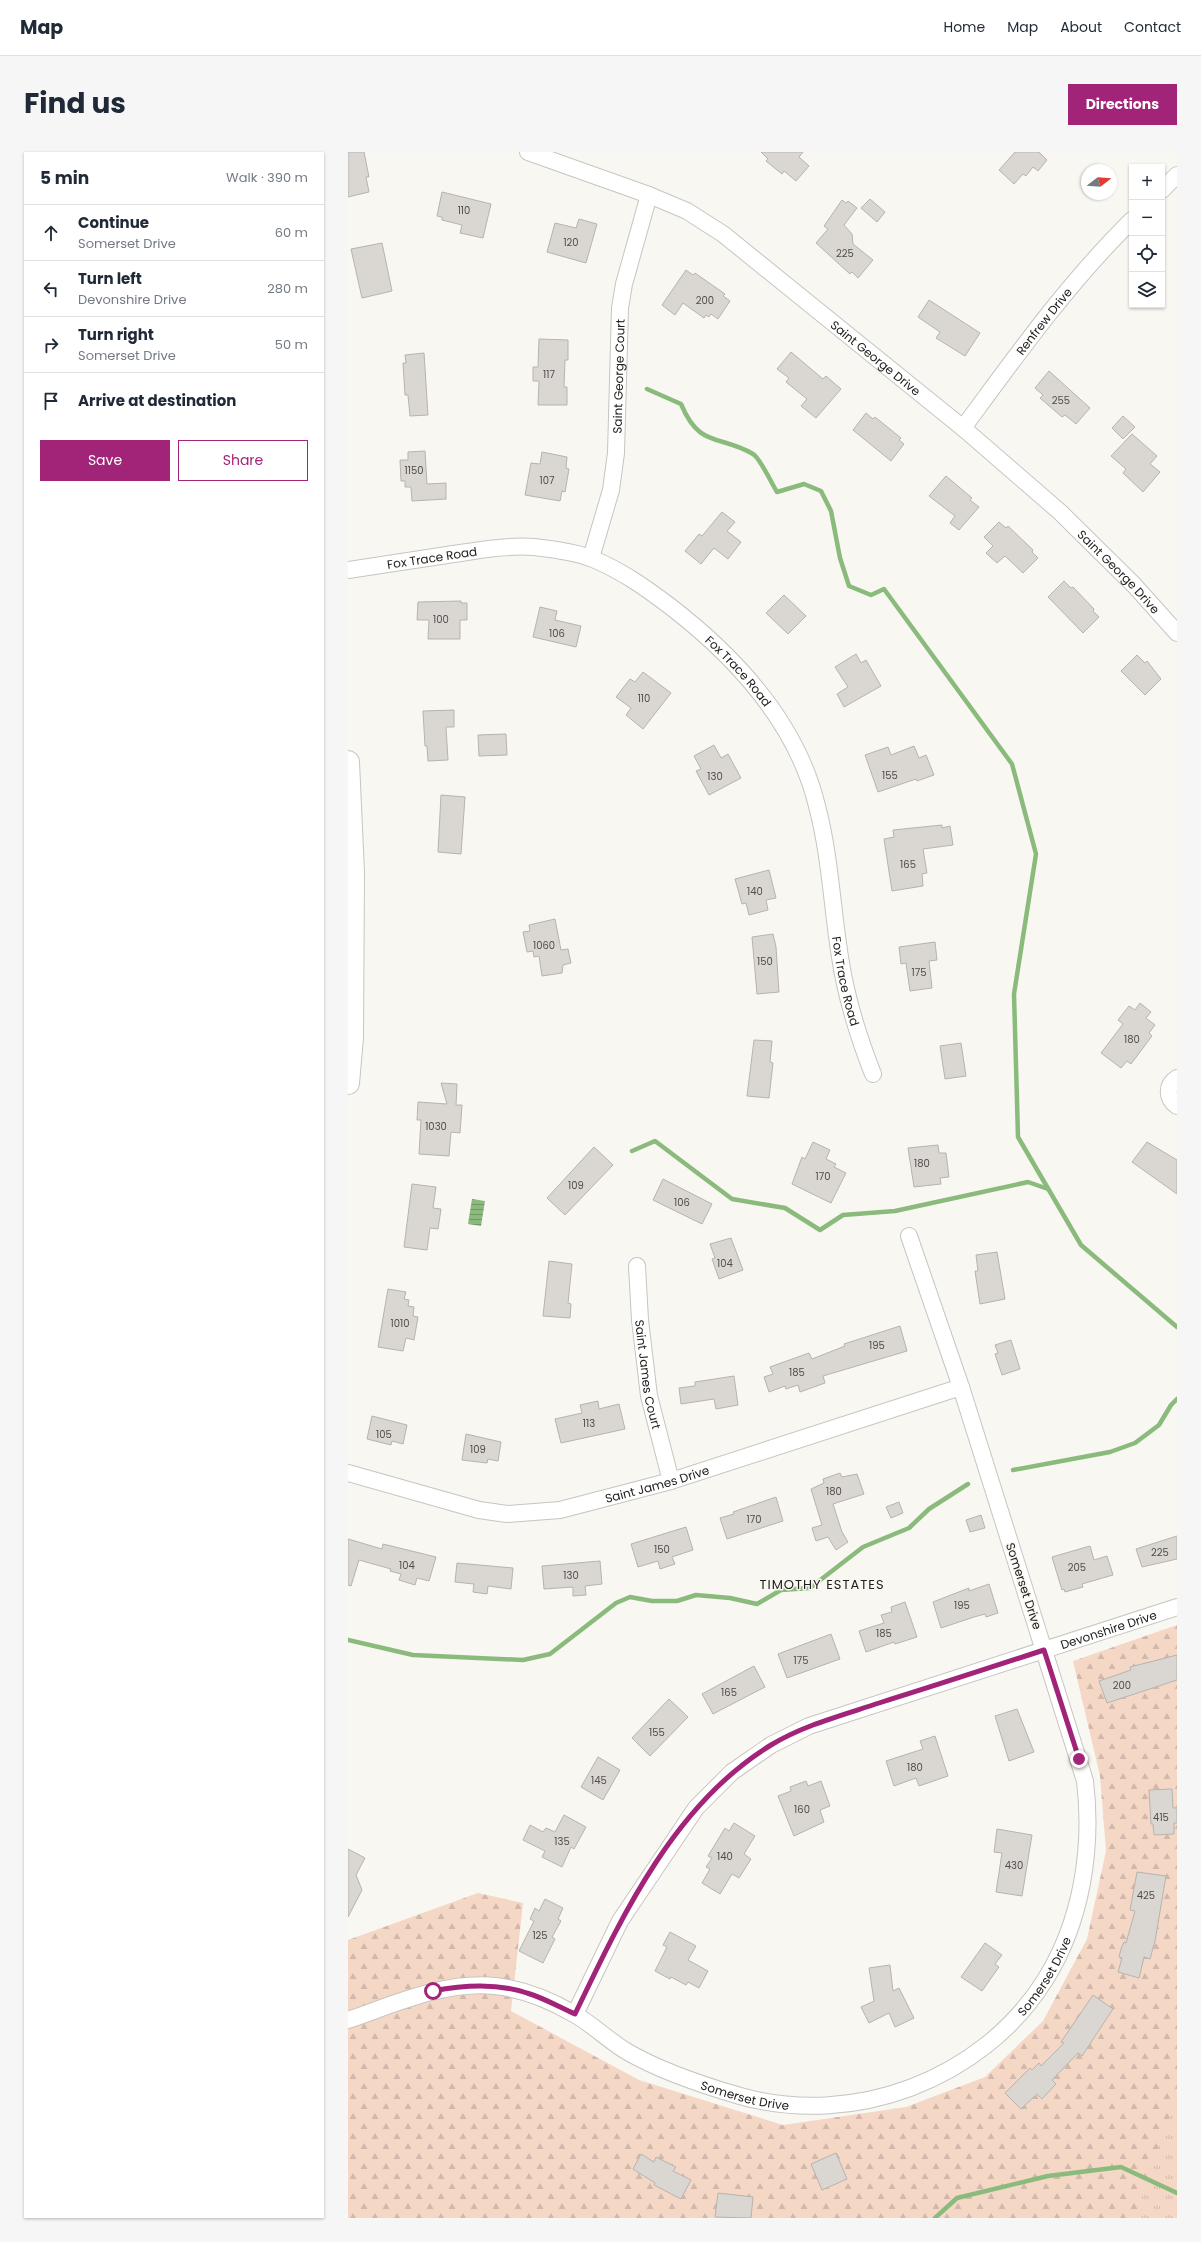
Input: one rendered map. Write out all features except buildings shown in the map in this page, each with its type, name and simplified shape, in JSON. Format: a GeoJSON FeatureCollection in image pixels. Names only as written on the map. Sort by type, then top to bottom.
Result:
{"type":"FeatureCollection","features":[{"type":"Feature","properties":{"kind":"main road"},"geometry":{"type":"LineString","coordinates":[[348,762],[353,880],[352,1038],[348,1083]]}},
{"type":"Feature","properties":{"kind":"street","name":"Saint George Drive"},"geometry":{"type":"LineString","coordinates":[[528,152],[649,195],[687,211],[723,234],[962,428],[1060,512],[1093,543],[1177,633]]}},
{"type":"Feature","properties":{"kind":"street"},"geometry":{"type":"LineString","coordinates":[[1165,187],[1177,175]]}},
{"type":"Feature","properties":{"kind":"street","name":"Saint George Court"},"geometry":{"type":"LineString","coordinates":[[591,558],[611,490],[616,453],[620,308],[624,284],[649,195]]}},
{"type":"Feature","properties":{"kind":"street","name":"Renfrew Drive"},"geometry":{"type":"LineString","coordinates":[[962,428],[1038,326],[1073,284],[1129,223]]}},
{"type":"Feature","properties":{"kind":"street","name":"Fox Trace Road"},"geometry":{"type":"LineString","coordinates":[[348,570],[502,548],[533,547],[591,558],[619,571],[645,588],[701,630],[736,663],[761,692],[782,725],[802,763],[817,805],[846,993],[859,1037],[873,1074]]}},
{"type":"Feature","properties":{"kind":"street"},"geometry":{"type":"LineString","coordinates":[[1177,1078],[1170,1084],[1168,1091],[1171,1100],[1177,1106]]}},
{"type":"Feature","properties":{"kind":"street","name":"Somerset Drive"},"geometry":{"type":"LineString","coordinates":[[348,2020],[433,1991],[462,1986],[495,1986],[527,1993],[575,2014],[625,2050],[647,2062],[740,2096],[773,2104],[796,2107],[869,2101],[907,2090],[962,2062],[988,2044],[1028,2004],[1046,1978],[1074,1911],[1087,1855],[1088,1830],[1085,1781],[961,1387],[909,1236]]}},
{"type":"Feature","properties":{"kind":"street","name":"Saint James Court"},"geometry":{"type":"LineString","coordinates":[[637,1266],[640,1320],[649,1396],[670,1481]]}},
{"type":"Feature","properties":{"kind":"street","name":"Saint James Drive"},"geometry":{"type":"LineString","coordinates":[[348,1473],[456,1504],[507,1514],[532,1514],[579,1507],[670,1481],[961,1387]]}},
{"type":"Feature","properties":{"kind":"street","name":"Devonshire Drive"},"geometry":{"type":"LineString","coordinates":[[575,2014],[624,1914],[696,1808],[732,1772],[771,1745],[809,1726],[1177,1607]]}},
{"type":"Feature","properties":{"kind":"green space"},"geometry":{"type":"Polygon","coordinates":[[[1177,1625],[1177,2218],[348,2218],[348,1940],[478,1893],[523,1903],[511,2011],[639,2080],[783,2125],[906,2107],[985,2077],[1043,2021],[1087,1939],[1106,1851],[1100,1776],[1073,1661],[1177,1625]]]}},
{"type":"Feature","properties":{"kind":"green space"},"geometry":{"type":"Polygon","coordinates":[[[1177,2096],[1177,2218],[1134,2218],[1176,2098],[1177,2096]]]}},
{"type":"Feature","properties":{"kind":"shaded area"},"geometry":{"type":"Polygon","coordinates":[[[472,1199],[485,1201],[481,1226],[468,1224],[472,1199]]]}},
{"type":"Feature","properties":{"kind":"waterway"},"geometry":{"type":"LineString","coordinates":[[647,389],[681,404],[695,428],[703,434],[741,448],[756,456],[777,492],[804,484],[821,491],[831,511],[840,558],[849,586],[871,595],[884,589],[1012,764],[1036,854],[1014,994],[1018,1137],[1081,1245],[1177,1327]]}},
{"type":"Feature","properties":{"kind":"waterway"},"geometry":{"type":"LineString","coordinates":[[632,1151],[655,1141],[732,1199],[785,1208],[820,1230],[843,1215],[895,1211],[1028,1182],[1048,1189]]}},
{"type":"Feature","properties":{"kind":"waterway"},"geometry":{"type":"LineString","coordinates":[[1013,1470],[1110,1452],[1135,1443],[1159,1425],[1171,1405],[1177,1399]]}},
{"type":"Feature","properties":{"kind":"waterway"},"geometry":{"type":"LineString","coordinates":[[348,1640],[413,1655],[523,1660],[550,1654],[616,1603],[630,1597],[652,1601],[677,1601],[696,1595],[730,1598],[757,1604],[781,1590],[810,1588],[863,1547],[909,1528],[929,1509],[968,1484]]}},
{"type":"Feature","properties":{"kind":"waterway"},"geometry":{"type":"LineString","coordinates":[[935,2218],[957,2198],[1048,2176],[1121,2167],[1177,2193]]}},
{"type":"Feature","properties":{"kind":"district","name":"TIMOTHY ESTATES"},"geometry":{"type":"Point","coordinates":[822,1584]}},
{"type":"Feature","properties":{"kind":"route"},"geometry":{"type":"LineString","coordinates":[[433,1991],[462,1986],[495,1986],[527,1993],[575,2014],[620,1921],[666,1850],[696,1808],[732,1772],[771,1745],[809,1726],[1044,1650],[1079,1759]]}}]}
